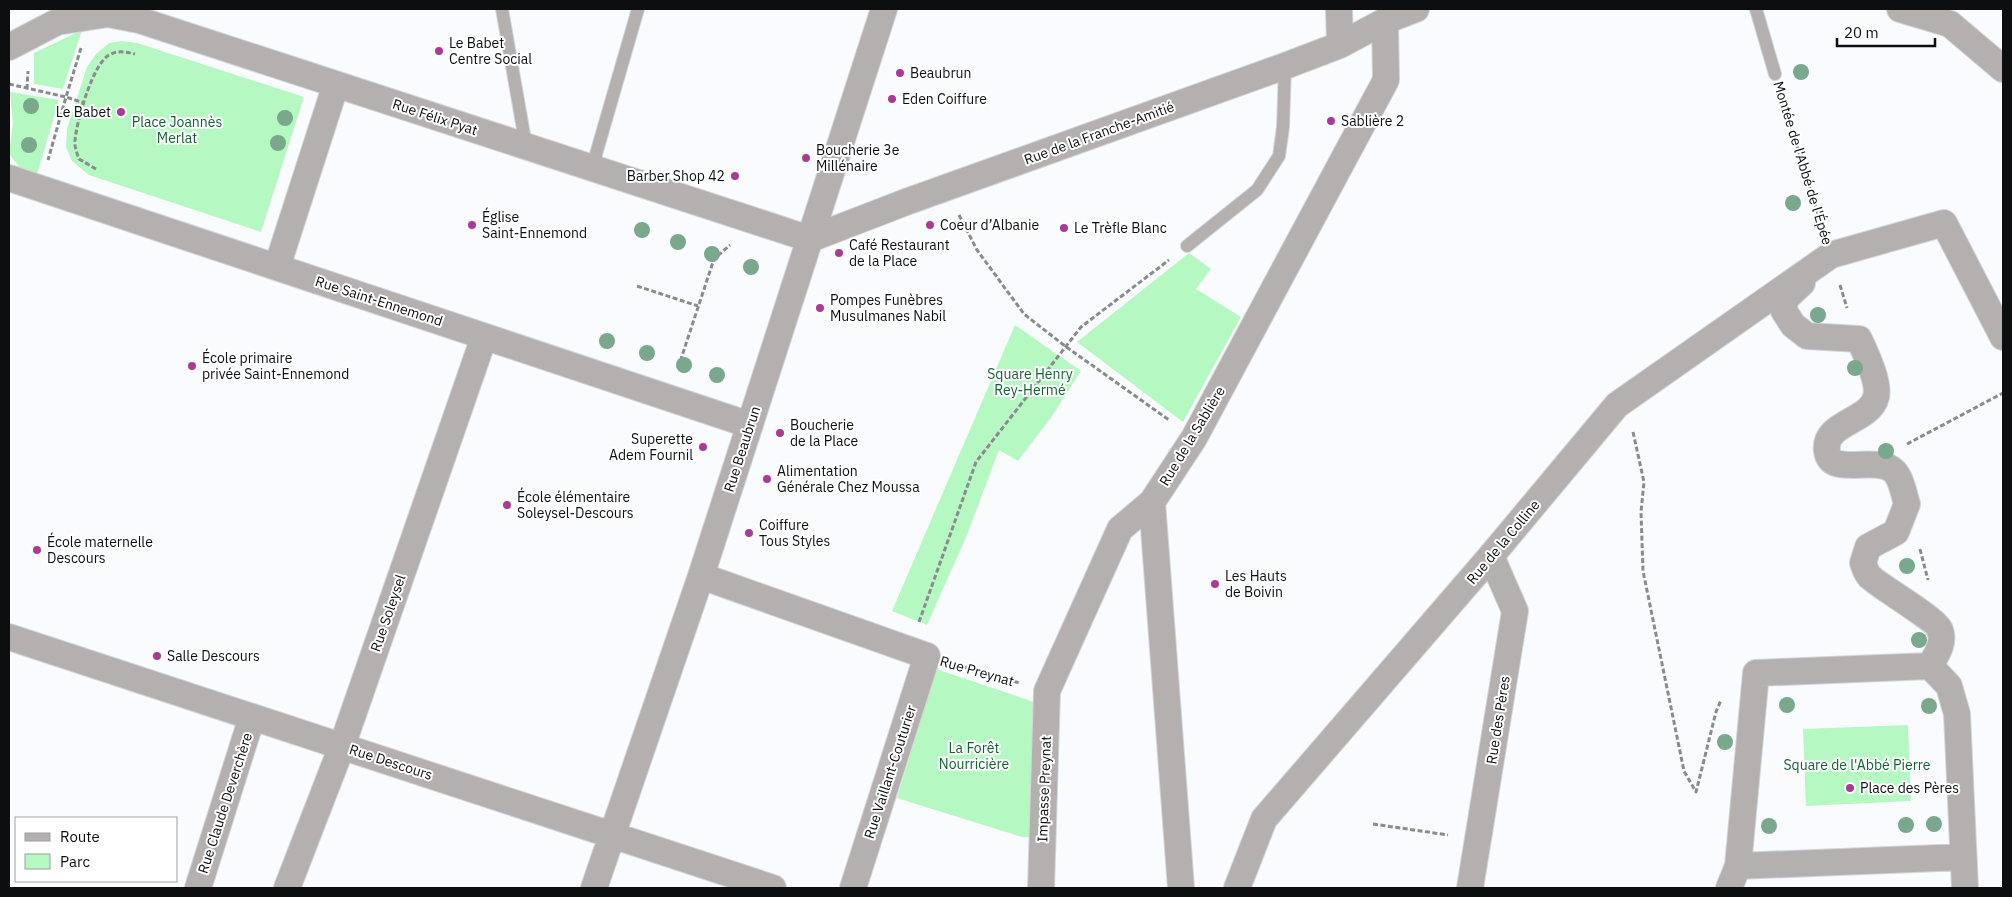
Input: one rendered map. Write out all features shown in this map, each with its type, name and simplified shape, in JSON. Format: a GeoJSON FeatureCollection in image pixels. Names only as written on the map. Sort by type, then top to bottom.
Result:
{"type":"FeatureCollection","features":[{"type":"Feature","properties":{"kind":"street","name":"Rue Beaubrun"},"geometry":{"type":"LineString","coordinates":[[594,888],[610,835],[701,576],[884,9]]}},
{"type":"Feature","properties":{"kind":"street"},"geometry":{"type":"LineString","coordinates":[[1339,9],[1340,44]]}},
{"type":"Feature","properties":{"kind":"street","name":"Rue de la Franche-Amitié"},"geometry":{"type":"LineString","coordinates":[[810,239],[945,188],[1285,66],[1340,44],[1385,21],[1416,9]]}},
{"type":"Feature","properties":{"kind":"street"},"geometry":{"type":"LineString","coordinates":[[1900,9],[1950,24],[2003,69]]}},
{"type":"Feature","properties":{"kind":"street","name":"Rue Félix Pyat"},"geometry":{"type":"LineString","coordinates":[[9,47],[60,15],[108,14],[139,20],[810,239]]}},
{"type":"Feature","properties":{"kind":"street","name":"Rue de la Sablière"},"geometry":{"type":"LineString","coordinates":[[1152,502],[1194,438],[1386,80],[1385,21]]}},
{"type":"Feature","properties":{"kind":"street"},"geometry":{"type":"LineString","coordinates":[[278,267],[336,84]]}},
{"type":"Feature","properties":{"kind":"street","name":"Rue Saint-Ennemond"},"geometry":{"type":"LineString","coordinates":[[9,178],[750,425]]}},
{"type":"Feature","properties":{"kind":"street"},"geometry":{"type":"LineString","coordinates":[[1831,255],[1944,223],[2003,337]]}},
{"type":"Feature","properties":{"kind":"street","name":"Rue de la Colline"},"geometry":{"type":"LineString","coordinates":[[1238,888],[1264,819],[1491,556],[1617,405],[1831,255]]}},
{"type":"Feature","properties":{"kind":"street","name":"Montée de l'Abbé de l'Épée"},"geometry":{"type":"LineString","coordinates":[[1831,255],[1785,300],[1784,311],[1793,325],[1807,336],[1859,339],[1872,365],[1877,396],[1870,408],[1832,433],[1828,442],[1827,453],[1833,461],[1841,466],[1884,464],[1897,474],[1907,504],[1896,532],[1868,547],[1863,563],[1868,575],[1901,600],[1935,622],[1940,630],[1941,644],[1930,666]]}},
{"type":"Feature","properties":{"kind":"street","name":"Rue Soleysel"},"geometry":{"type":"LineString","coordinates":[[287,888],[342,746],[484,337]]}},
{"type":"Feature","properties":{"kind":"street"},"geometry":{"type":"LineString","coordinates":[[1047,691],[1120,529],[1152,502]]}},
{"type":"Feature","properties":{"kind":"street"},"geometry":{"type":"LineString","coordinates":[[1152,502],[1181,888]]}},
{"type":"Feature","properties":{"kind":"street","name":"Rue des Pères"},"geometry":{"type":"LineString","coordinates":[[1470,888],[1515,611],[1491,556]]}},
{"type":"Feature","properties":{"kind":"street","name":"Rue Preynat"},"geometry":{"type":"LineString","coordinates":[[701,576],[927,656]]}},
{"type":"Feature","properties":{"kind":"street","name":"Rue Descours"},"geometry":{"type":"LineString","coordinates":[[9,637],[773,888]]}},
{"type":"Feature","properties":{"kind":"street","name":"Rue Vaillant-Couturier"},"geometry":{"type":"LineString","coordinates":[[853,888],[927,656]]}},
{"type":"Feature","properties":{"kind":"street"},"geometry":{"type":"LineString","coordinates":[[1963,857],[1734,877],[1756,673],[1930,666],[1949,686],[1957,714],[1965,888]]}},
{"type":"Feature","properties":{"kind":"street","name":"Impasse Preynat"},"geometry":{"type":"LineString","coordinates":[[1041,888],[1047,691]]}},
{"type":"Feature","properties":{"kind":"street","name":"Rue Claude Deverchère"},"geometry":{"type":"LineString","coordinates":[[198,888],[252,717]]}},
{"type":"Feature","properties":{"kind":"lane"},"geometry":{"type":"LineString","coordinates":[[502,9],[526,146]]}},
{"type":"Feature","properties":{"kind":"lane"},"geometry":{"type":"LineString","coordinates":[[592,168],[638,9]]}},
{"type":"Feature","properties":{"kind":"lane","name":"Montée de l'Abbé de l'Épée"},"geometry":{"type":"LineString","coordinates":[[1756,9],[1775,74]]}},
{"type":"Feature","properties":{"kind":"lane"},"geometry":{"type":"LineString","coordinates":[[1187,246],[1257,190],[1279,156],[1283,126],[1285,66]]}},
{"type":"Feature","properties":{"kind":"path"},"geometry":{"type":"LineString","coordinates":[[47,162],[81,46]]}},
{"type":"Feature","properties":{"kind":"path"},"geometry":{"type":"LineString","coordinates":[[96,170],[79,159],[74,143],[84,103],[97,68],[107,55],[121,51],[135,54]]}},
{"type":"Feature","properties":{"kind":"path","name":"Montée de l'Abbé de l'Épée"},"geometry":{"type":"LineString","coordinates":[[1775,74],[1831,255]]}},
{"type":"Feature","properties":{"kind":"path"},"geometry":{"type":"LineString","coordinates":[[9,84],[84,103]]}},
{"type":"Feature","properties":{"kind":"path"},"geometry":{"type":"LineString","coordinates":[[945,188],[977,250],[1024,314],[1065,346],[1194,438]]}},
{"type":"Feature","properties":{"kind":"path"},"geometry":{"type":"LineString","coordinates":[[686,371],[678,368],[714,259],[737,238],[751,242],[759,222]]}},
{"type":"Feature","properties":{"kind":"path"},"geometry":{"type":"LineString","coordinates":[[919,622],[976,462],[1081,327],[1187,246]]}},
{"type":"Feature","properties":{"kind":"path"},"geometry":{"type":"LineString","coordinates":[[1839,281],[1848,309]]}},
{"type":"Feature","properties":{"kind":"path"},"geometry":{"type":"LineString","coordinates":[[637,286],[698,306]]}},
{"type":"Feature","properties":{"kind":"path"},"geometry":{"type":"LineString","coordinates":[[1900,448],[2003,392]]}},
{"type":"Feature","properties":{"kind":"path"},"geometry":{"type":"LineString","coordinates":[[1625,400],[1644,482],[1641,512],[1643,571],[1684,771],[1696,792],[1716,712],[1729,685],[1755,685]]}},
{"type":"Feature","properties":{"kind":"path"},"geometry":{"type":"LineString","coordinates":[[1919,546],[1929,581]]}},
{"type":"Feature","properties":{"kind":"path","name":"Rue Preynat"},"geometry":{"type":"LineString","coordinates":[[927,656],[1047,691]]}},
{"type":"Feature","properties":{"kind":"path"},"geometry":{"type":"LineString","coordinates":[[1373,824],[1478,839]]}},
{"type":"Feature","properties":{"kind":"green space"},"geometry":{"type":"Polygon","coordinates":[[[82,30],[63,89],[34,84],[34,53],[82,30]]]}},
{"type":"Feature","properties":{"kind":"green space","name":"Place Joannès Merlat"},"geometry":{"type":"Polygon","coordinates":[[[122,41],[137,43],[304,97],[261,232],[89,175],[72,161],[66,147],[67,129],[87,67],[96,54],[109,43],[122,41]]]}},
{"type":"Feature","properties":{"kind":"green space"},"geometry":{"type":"Polygon","coordinates":[[[10,92],[59,100],[36,178],[25,174],[9,154],[13,123],[10,92]]]}},
{"type":"Feature","properties":{"kind":"green space"},"geometry":{"type":"Polygon","coordinates":[[[1189,253],[1211,269],[1196,289],[1241,317],[1183,422],[1077,342],[1189,253]]]}},
{"type":"Feature","properties":{"kind":"green space","name":"Square Henry Rey-Hermé"},"geometry":{"type":"Polygon","coordinates":[[[1015,325],[1081,371],[1052,416],[1018,461],[999,450],[967,535],[927,625],[892,611],[1015,325]]]}},
{"type":"Feature","properties":{"kind":"green space","name":"La Forêt Nourricière"},"geometry":{"type":"Polygon","coordinates":[[[936,669],[1037,703],[1034,837],[1022,837],[897,798],[936,669]]]}},
{"type":"Feature","properties":{"kind":"green space","name":"Square de l'Abbé Pierre"},"geometry":{"type":"Polygon","coordinates":[[[1908,725],[1911,801],[1806,806],[1803,729],[1908,725]]]}},
{"type":"Feature","properties":{"kind":"place","name":"Le Babet Centre Social"},"geometry":{"type":"Point","coordinates":[439,51]}},
{"type":"Feature","properties":{"kind":"place","name":"Beaubrun"},"geometry":{"type":"Point","coordinates":[900,73]}},
{"type":"Feature","properties":{"kind":"place","name":"Eden Coiffure"},"geometry":{"type":"Point","coordinates":[892,99]}},
{"type":"Feature","properties":{"kind":"place","name":"Le Babet"},"geometry":{"type":"Point","coordinates":[121,112]}},
{"type":"Feature","properties":{"kind":"place","name":"Sablière 2"},"geometry":{"type":"Point","coordinates":[1331,121]}},
{"type":"Feature","properties":{"kind":"place","name":"Boucherie 3e Millénaire"},"geometry":{"type":"Point","coordinates":[806,158]}},
{"type":"Feature","properties":{"kind":"place","name":"Barber Shop 42"},"geometry":{"type":"Point","coordinates":[735,176]}},
{"type":"Feature","properties":{"kind":"place","name":"Église Saint-Ennemond"},"geometry":{"type":"Point","coordinates":[472,225]}},
{"type":"Feature","properties":{"kind":"place","name":"Coeur d’Albanie"},"geometry":{"type":"Point","coordinates":[930,225]}},
{"type":"Feature","properties":{"kind":"place","name":"Le Trèfle Blanc"},"geometry":{"type":"Point","coordinates":[1064,228]}},
{"type":"Feature","properties":{"kind":"place","name":"Café Restaurant de la Place"},"geometry":{"type":"Point","coordinates":[839,253]}},
{"type":"Feature","properties":{"kind":"place","name":"Pompes Funèbres Musulmanes Nabil"},"geometry":{"type":"Point","coordinates":[820,308]}},
{"type":"Feature","properties":{"kind":"place","name":"École primaire privée Saint-Ennemond"},"geometry":{"type":"Point","coordinates":[192,366]}},
{"type":"Feature","properties":{"kind":"place","name":"Boucherie de la Place"},"geometry":{"type":"Point","coordinates":[780,433]}},
{"type":"Feature","properties":{"kind":"place","name":"Superette Adem Fournil"},"geometry":{"type":"Point","coordinates":[703,447]}},
{"type":"Feature","properties":{"kind":"place","name":"Alimentation Générale Chez Moussa"},"geometry":{"type":"Point","coordinates":[767,479]}},
{"type":"Feature","properties":{"kind":"place","name":"École élémentaire Soleysel-Descours"},"geometry":{"type":"Point","coordinates":[507,505]}},
{"type":"Feature","properties":{"kind":"place","name":"Coiffure Tous Styles"},"geometry":{"type":"Point","coordinates":[749,533]}},
{"type":"Feature","properties":{"kind":"place","name":"École maternelle Descours"},"geometry":{"type":"Point","coordinates":[37,550]}},
{"type":"Feature","properties":{"kind":"place","name":"Les Hauts de Boivin"},"geometry":{"type":"Point","coordinates":[1215,584]}},
{"type":"Feature","properties":{"kind":"place","name":"Salle Descours"},"geometry":{"type":"Point","coordinates":[157,656]}},
{"type":"Feature","properties":{"kind":"place","name":"Place des Pères"},"geometry":{"type":"Point","coordinates":[1850,788]}}]}
